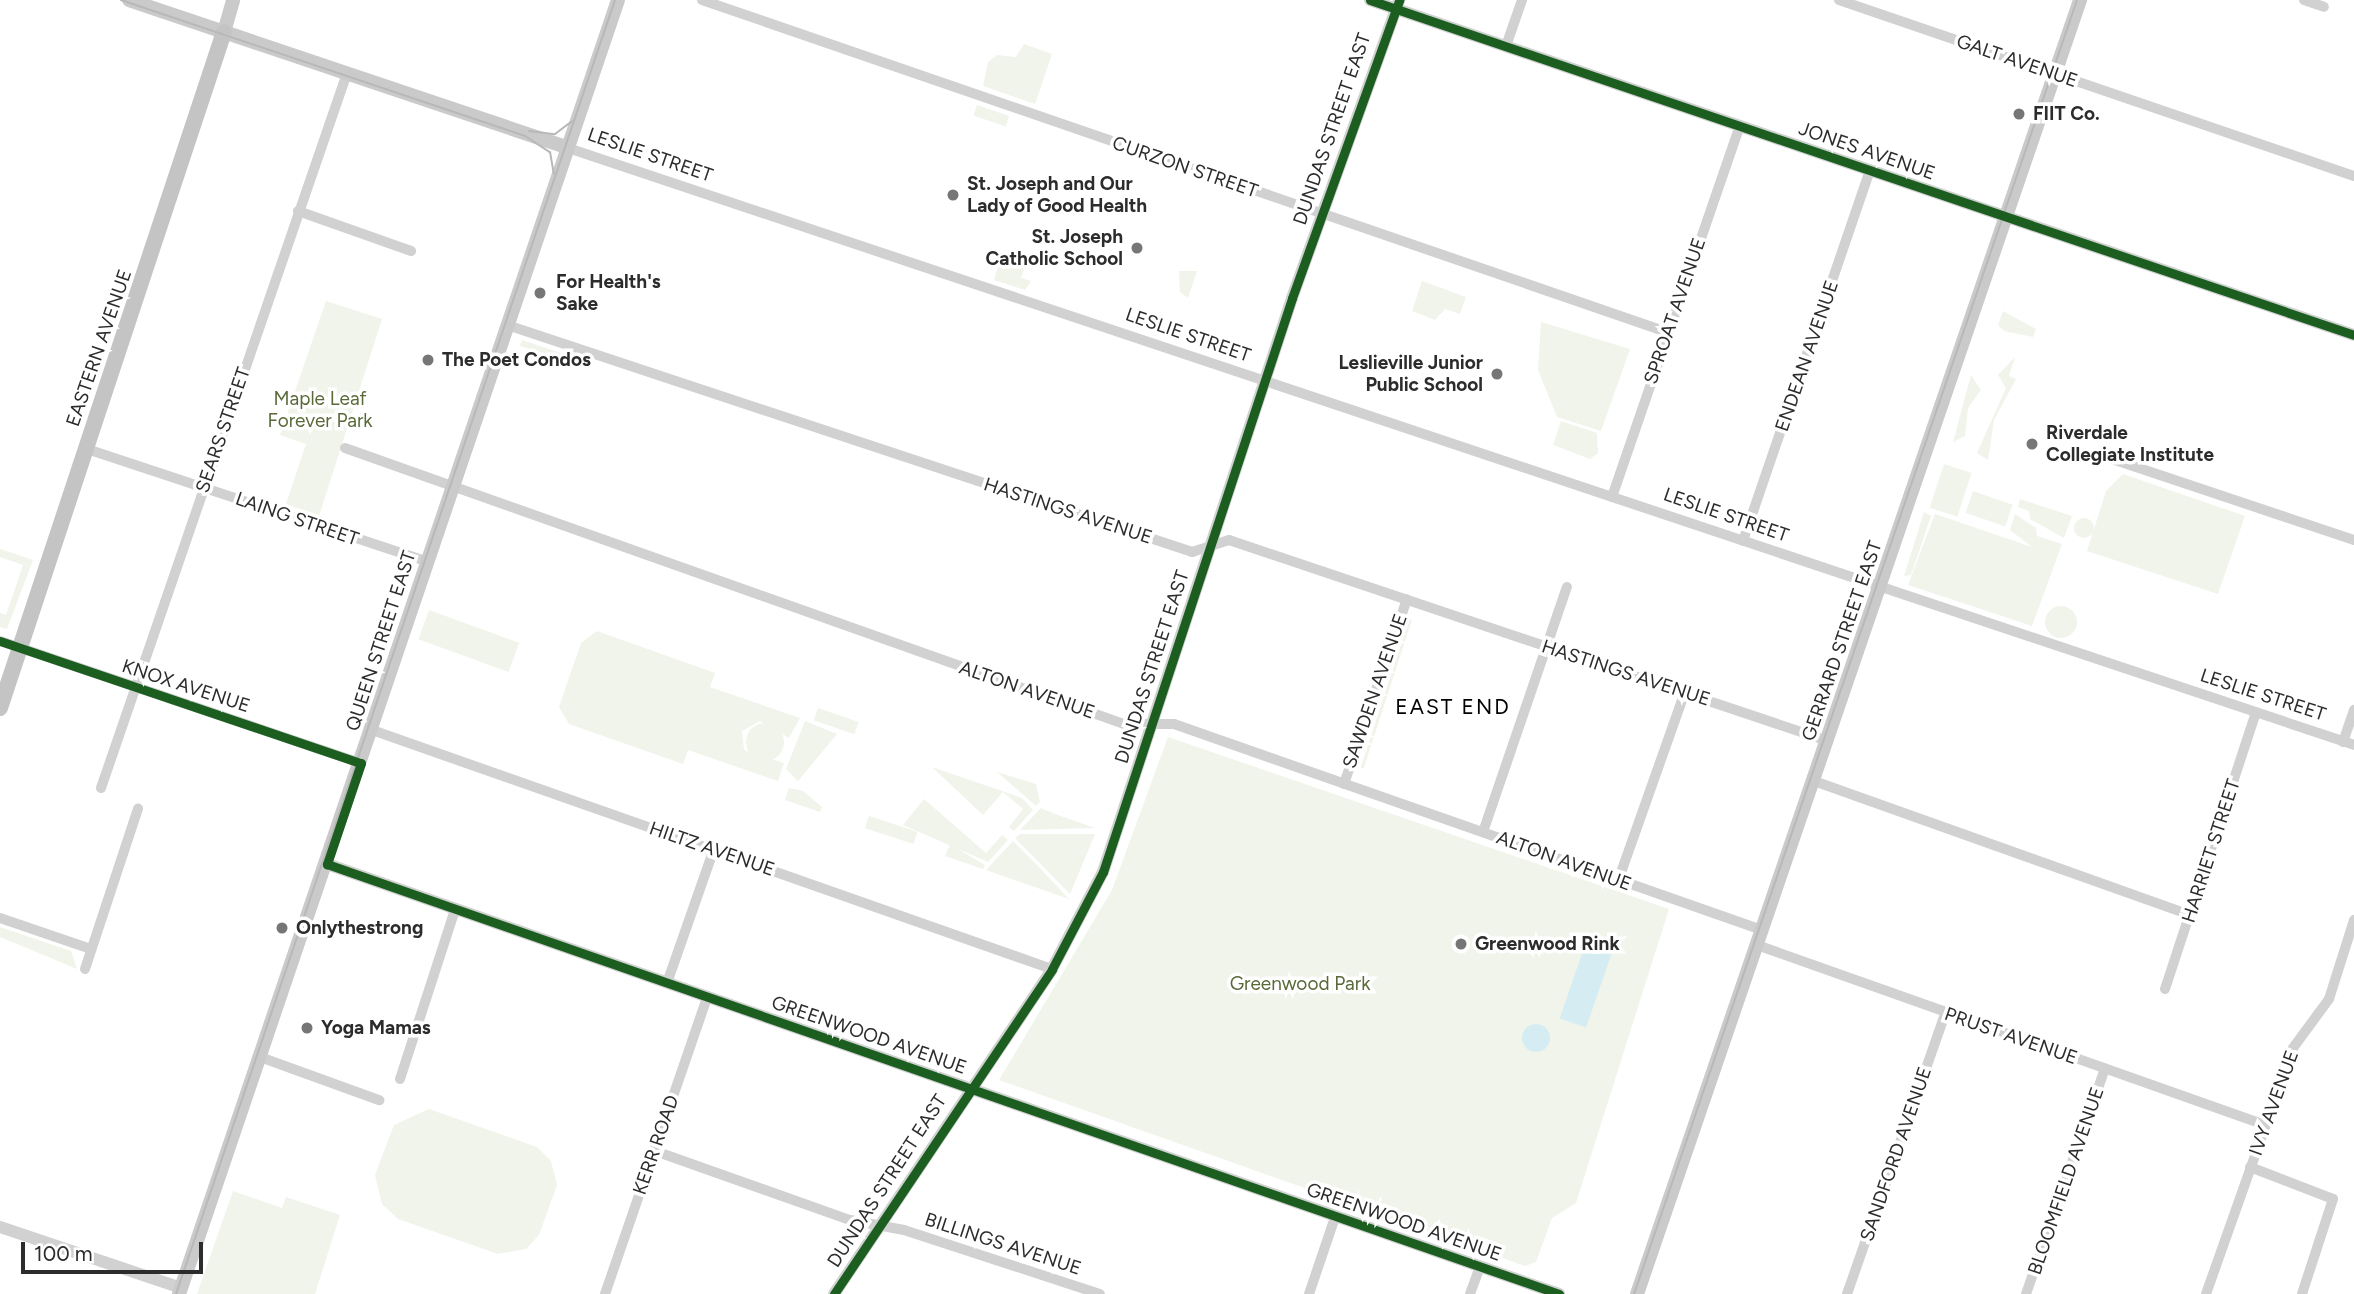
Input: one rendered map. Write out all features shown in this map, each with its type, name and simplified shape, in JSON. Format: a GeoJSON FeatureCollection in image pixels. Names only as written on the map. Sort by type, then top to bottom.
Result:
{"type":"FeatureCollection","features":[{"type":"Feature","properties":{"kind":"main road","name":"LESLIE STREET"},"geometry":{"type":"LineString","coordinates":[[129,0],[568,148]]}},
{"type":"Feature","properties":{"kind":"main road","name":"EASTERN AVENUE"},"geometry":{"type":"LineString","coordinates":[[0,708],[233,0]]}},
{"type":"Feature","properties":{"kind":"main road","name":"QUEEN STREET EAST"},"geometry":{"type":"LineString","coordinates":[[181,1291],[618,0]]}},
{"type":"Feature","properties":{"kind":"main road","name":"GERRARD STREET EAST"},"geometry":{"type":"LineString","coordinates":[[1637,1294],[1882,588],[2080,0]]}},
{"type":"Feature","properties":{"kind":"street","name":"CURZON STREET"},"geometry":{"type":"LineString","coordinates":[[702,0],[1667,332]]}},
{"type":"Feature","properties":{"kind":"street","name":"JONES AVENUE"},"geometry":{"type":"LineString","coordinates":[[1370,0],[1397,5],[1506,46],[2354,335]]}},
{"type":"Feature","properties":{"kind":"street"},"geometry":{"type":"LineString","coordinates":[[1506,46],[1522,0]]}},
{"type":"Feature","properties":{"kind":"street","name":"GALT AVENUE"},"geometry":{"type":"LineString","coordinates":[[1839,0],[2354,176]]}},
{"type":"Feature","properties":{"kind":"street"},"geometry":{"type":"LineString","coordinates":[[2304,0],[2324,7]]}},
{"type":"Feature","properties":{"kind":"street","name":"DUNDAS STREET EAST"},"geometry":{"type":"LineString","coordinates":[[834,1294],[969,1088],[1052,969],[1103,872],[1264,381],[1397,5]]}},
{"type":"Feature","properties":{"kind":"street","name":"SEARS STREET"},"geometry":{"type":"LineString","coordinates":[[101,788],[347,73]]}},
{"type":"Feature","properties":{"kind":"street","name":"SPROAT AVENUE"},"geometry":{"type":"LineString","coordinates":[[1612,497],[1740,126]]}},
{"type":"Feature","properties":{"kind":"street","name":"LESLIE STREET"},"geometry":{"type":"LineString","coordinates":[[568,148],[2349,743]]}},
{"type":"Feature","properties":{"kind":"street","name":"ENDEAN AVENUE"},"geometry":{"type":"LineString","coordinates":[[1743,541],[1870,171]]}},
{"type":"Feature","properties":{"kind":"street"},"geometry":{"type":"LineString","coordinates":[[298,211],[411,251]]}},
{"type":"Feature","properties":{"kind":"street","name":"HASTINGS AVENUE"},"geometry":{"type":"LineString","coordinates":[[507,325],[1188,551],[1229,540],[1828,741]]}},
{"type":"Feature","properties":{"kind":"street","name":"ALTON AVENUE"},"geometry":{"type":"LineString","coordinates":[[345,448],[1124,724],[1174,724],[1762,930]]}},
{"type":"Feature","properties":{"kind":"street","name":"LAING STREET"},"geometry":{"type":"LineString","coordinates":[[87,449],[428,562]]}},
{"type":"Feature","properties":{"kind":"street"},"geometry":{"type":"LineString","coordinates":[[2115,460],[2354,540]]}},
{"type":"Feature","properties":{"kind":"street"},"geometry":{"type":"LineString","coordinates":[[1483,832],[1567,587]]}},
{"type":"Feature","properties":{"kind":"street","name":"SAWDEN AVENUE"},"geometry":{"type":"LineString","coordinates":[[1344,784],[1407,599]]}},
{"type":"Feature","properties":{"kind":"street","name":"KNOX AVENUE"},"geometry":{"type":"LineString","coordinates":[[0,641],[360,762]]}},
{"type":"Feature","properties":{"kind":"street"},"geometry":{"type":"LineString","coordinates":[[1618,881],[1685,692]]}},
{"type":"Feature","properties":{"kind":"street"},"geometry":{"type":"LineString","coordinates":[[2349,743],[2354,710]]}},
{"type":"Feature","properties":{"kind":"street","name":"HARRIET STREET"},"geometry":{"type":"LineString","coordinates":[[2165,989],[2256,713]]}},
{"type":"Feature","properties":{"kind":"street","name":"HILTZ AVENUE"},"geometry":{"type":"LineString","coordinates":[[372,730],[1052,969]]}},
{"type":"Feature","properties":{"kind":"street"},"geometry":{"type":"LineString","coordinates":[[1814,781],[2190,915]]}},
{"type":"Feature","properties":{"kind":"street"},"geometry":{"type":"LineString","coordinates":[[85,969],[138,809]]}},
{"type":"Feature","properties":{"kind":"street"},"geometry":{"type":"LineString","coordinates":[[667,983],[713,849]]}},
{"type":"Feature","properties":{"kind":"street","name":"GREENWOOD AVENUE"},"geometry":{"type":"LineString","coordinates":[[327,864],[1559,1294]]}},
{"type":"Feature","properties":{"kind":"street"},"geometry":{"type":"LineString","coordinates":[[400,1079],[455,910]]}},
{"type":"Feature","properties":{"kind":"street"},"geometry":{"type":"LineString","coordinates":[[0,918],[91,949]]}},
{"type":"Feature","properties":{"kind":"street","name":"IVY AVENUE"},"geometry":{"type":"LineString","coordinates":[[2206,1294],[2292,1048],[2329,999],[2354,920]]}},
{"type":"Feature","properties":{"kind":"street","name":"PRUST AVENUE"},"geometry":{"type":"LineString","coordinates":[[1757,945],[1945,1014],[2266,1125]]}},
{"type":"Feature","properties":{"kind":"street","name":"KERR ROAD"},"geometry":{"type":"LineString","coordinates":[[605,1292],[707,997]]}},
{"type":"Feature","properties":{"kind":"street","name":"SANDFORD AVENUE"},"geometry":{"type":"LineString","coordinates":[[1847,1294],[1945,1014]]}},
{"type":"Feature","properties":{"kind":"street"},"geometry":{"type":"LineString","coordinates":[[260,1057],[379,1100]]}},
{"type":"Feature","properties":{"kind":"street","name":"BLOOMFIELD AVENUE"},"geometry":{"type":"LineString","coordinates":[[2026,1294],[2105,1068]]}},
{"type":"Feature","properties":{"kind":"street","name":"BILLINGS AVENUE"},"geometry":{"type":"LineString","coordinates":[[655,1151],[850,1220],[879,1223],[1100,1294]]}},
{"type":"Feature","properties":{"kind":"street"},"geometry":{"type":"LineString","coordinates":[[2250,1167],[2333,1199],[2302,1294]]}},
{"type":"Feature","properties":{"kind":"street"},"geometry":{"type":"LineString","coordinates":[[1309,1294],[1335,1217]]}},
{"type":"Feature","properties":{"kind":"street"},"geometry":{"type":"LineString","coordinates":[[5,1229],[181,1291]]}},
{"type":"Feature","properties":{"kind":"street"},"geometry":{"type":"LineString","coordinates":[[1470,1294],[1479,1266]]}},
{"type":"Feature","properties":{"kind":"street"},"geometry":{"type":"LineString","coordinates":[[605,1292],[619,1294]]}},
{"type":"Feature","properties":{"kind":"green space"},"geometry":{"type":"Polygon","coordinates":[[[1024,44],[1052,54],[1035,104],[983,86],[988,62],[997,55],[1016,57],[1024,44]]]}},
{"type":"Feature","properties":{"kind":"green space"},"geometry":{"type":"Polygon","coordinates":[[[977,105],[1009,116],[1006,126],[973,115],[977,105]]]}},
{"type":"Feature","properties":{"kind":"green space"},"geometry":{"type":"Polygon","coordinates":[[[1017,253],[1026,263],[1021,278],[1031,281],[1025,290],[994,280],[998,266],[1017,253]]]}},
{"type":"Feature","properties":{"kind":"green space"},"geometry":{"type":"Polygon","coordinates":[[[1179,271],[1197,271],[1188,298],[1180,292],[1179,271]]]}},
{"type":"Feature","properties":{"kind":"green space"},"geometry":{"type":"Polygon","coordinates":[[[1422,281],[1466,297],[1460,314],[1445,309],[1435,320],[1412,311],[1422,281]]]}},
{"type":"Feature","properties":{"kind":"green space","name":"Maple Leaf Forever Park"},"geometry":{"type":"Polygon","coordinates":[[[326,301],[382,319],[319,516],[286,504],[306,444],[280,435],[326,301]]]}},
{"type":"Feature","properties":{"kind":"green space"},"geometry":{"type":"Polygon","coordinates":[[[2003,311],[2036,329],[2033,337],[2004,331],[1998,325],[2003,311]]]}},
{"type":"Feature","properties":{"kind":"green space"},"geometry":{"type":"Polygon","coordinates":[[[1541,322],[1630,349],[1601,431],[1557,417],[1538,370],[1541,322]]]}},
{"type":"Feature","properties":{"kind":"green space"},"geometry":{"type":"Polygon","coordinates":[[[522,340],[576,358],[574,363],[520,346],[522,340]]]}},
{"type":"Feature","properties":{"kind":"green space"},"geometry":{"type":"Polygon","coordinates":[[[2015,357],[2009,376],[2016,379],[1994,420],[1988,460],[1977,453],[2006,388],[1998,375],[2015,357]]]}},
{"type":"Feature","properties":{"kind":"green space"},"geometry":{"type":"Polygon","coordinates":[[[1971,375],[1981,390],[1968,408],[1965,436],[1953,442],[1971,375]]]}},
{"type":"Feature","properties":{"kind":"green space"},"geometry":{"type":"Polygon","coordinates":[[[1561,421],[1597,433],[1598,453],[1590,459],[1553,445],[1561,421]]]}},
{"type":"Feature","properties":{"kind":"green space"},"geometry":{"type":"Polygon","coordinates":[[[1944,464],[1972,473],[1957,517],[1930,508],[1944,464]]]}},
{"type":"Feature","properties":{"kind":"green space"},"geometry":{"type":"Polygon","coordinates":[[[2123,474],[2245,516],[2218,594],[2087,551],[2106,491],[2123,474]]]}},
{"type":"Feature","properties":{"kind":"green space"},"geometry":{"type":"Polygon","coordinates":[[[1973,491],[2013,505],[2005,526],[1966,513],[1973,491]]]}},
{"type":"Feature","properties":{"kind":"green space"},"geometry":{"type":"Polygon","coordinates":[[[2020,499],[2072,516],[2064,538],[2030,519],[2029,511],[2018,507],[2020,499]]]}},
{"type":"Feature","properties":{"kind":"green space"},"geometry":{"type":"Polygon","coordinates":[[[1924,512],[1931,516],[1911,575],[1904,576],[1924,512]]]}},
{"type":"Feature","properties":{"kind":"green space"},"geometry":{"type":"Polygon","coordinates":[[[1935,514],[2032,547],[2010,530],[2015,514],[2036,528],[2037,536],[2062,544],[2032,626],[1908,585],[1935,514]]]}},
{"type":"Feature","properties":{"kind":"green space"},"geometry":{"type":"Polygon","coordinates":[[[2080,518],[2088,518],[2094,528],[2088,538],[2080,538],[2074,532],[2074,524],[2080,518]]]}},
{"type":"Feature","properties":{"kind":"green space"},"geometry":{"type":"Polygon","coordinates":[[[0,549],[33,560],[7,629],[0,627],[0,613],[6,615],[23,565],[0,557],[0,549]]]}},
{"type":"Feature","properties":{"kind":"green space"},"geometry":{"type":"Polygon","coordinates":[[[2061,606],[2072,611],[2077,622],[2072,633],[2061,638],[2050,633],[2045,622],[2050,611],[2061,606]]]}},
{"type":"Feature","properties":{"kind":"green space"},"geometry":{"type":"Polygon","coordinates":[[[429,610],[519,643],[509,672],[418,639],[429,610]]]}},
{"type":"Feature","properties":{"kind":"green space"},"geometry":{"type":"Polygon","coordinates":[[[1409,619],[1412,620],[1364,768],[1361,767],[1409,619]]]}},
{"type":"Feature","properties":{"kind":"green space"},"geometry":{"type":"Polygon","coordinates":[[[597,631],[715,673],[710,687],[800,718],[789,738],[760,721],[742,731],[744,750],[784,763],[778,781],[688,750],[683,764],[569,724],[559,707],[581,643],[597,631]]]}},
{"type":"Feature","properties":{"kind":"green space"},"geometry":{"type":"Polygon","coordinates":[[[818,708],[859,722],[854,734],[814,720],[818,708]]]}},
{"type":"Feature","properties":{"kind":"green space"},"geometry":{"type":"Polygon","coordinates":[[[805,721],[837,734],[798,781],[786,769],[805,721]]]}},
{"type":"Feature","properties":{"kind":"green space"},"geometry":{"type":"Polygon","coordinates":[[[765,723],[778,729],[784,742],[778,755],[765,761],[752,755],[746,742],[752,729],[765,723]]]}},
{"type":"Feature","properties":{"kind":"green space","name":"Greenwood Park"},"geometry":{"type":"Polygon","coordinates":[[[1168,737],[1669,909],[1576,1203],[1552,1218],[1536,1262],[1525,1266],[999,1080],[1112,890],[1168,737]]]}},
{"type":"Feature","properties":{"kind":"green space"},"geometry":{"type":"Polygon","coordinates":[[[932,767],[1022,798],[1033,810],[1014,831],[1009,827],[1023,809],[1003,792],[983,815],[932,767]]]}},
{"type":"Feature","properties":{"kind":"green space"},"geometry":{"type":"Polygon","coordinates":[[[997,772],[1036,784],[1040,802],[1036,806],[997,772]]]}},
{"type":"Feature","properties":{"kind":"green space"},"geometry":{"type":"Polygon","coordinates":[[[789,788],[803,791],[822,807],[820,812],[785,800],[789,788]]]}},
{"type":"Feature","properties":{"kind":"green space"},"geometry":{"type":"Polygon","coordinates":[[[924,799],[986,853],[1002,835],[1008,840],[988,862],[903,825],[924,799]]]}},
{"type":"Feature","properties":{"kind":"green space"},"geometry":{"type":"Polygon","coordinates":[[[1041,808],[1055,814],[1095,828],[1020,830],[1041,808]]]}},
{"type":"Feature","properties":{"kind":"green space"},"geometry":{"type":"Polygon","coordinates":[[[869,816],[918,832],[913,844],[865,828],[869,816]]]}},
{"type":"Feature","properties":{"kind":"green space"},"geometry":{"type":"Polygon","coordinates":[[[1020,834],[1095,834],[1070,894],[1015,838],[1020,834]]]}},
{"type":"Feature","properties":{"kind":"green space"},"geometry":{"type":"Polygon","coordinates":[[[1013,841],[1035,863],[1069,899],[986,870],[1013,841]]]}},
{"type":"Feature","properties":{"kind":"green space"},"geometry":{"type":"Polygon","coordinates":[[[950,844],[985,865],[983,869],[945,856],[950,844]]]}},
{"type":"Feature","properties":{"kind":"green space"},"geometry":{"type":"Polygon","coordinates":[[[0,927],[71,951],[77,969],[0,937],[0,927]]]}},
{"type":"Feature","properties":{"kind":"green space"},"geometry":{"type":"Polygon","coordinates":[[[429,1109],[537,1147],[551,1161],[557,1185],[539,1235],[526,1249],[498,1254],[398,1219],[382,1204],[375,1175],[394,1125],[429,1109]]]}},
{"type":"Feature","properties":{"kind":"green space"},"geometry":{"type":"Polygon","coordinates":[[[233,1191],[282,1208],[286,1197],[340,1215],[315,1294],[197,1294],[233,1191]]]}},
{"type":"Feature","properties":{"kind":"water"},"geometry":{"type":"Polygon","coordinates":[[[1587,939],[1613,948],[1586,1028],[1560,1018],[1587,939]]]}},
{"type":"Feature","properties":{"kind":"water"},"geometry":{"type":"Polygon","coordinates":[[[1536,1024],[1546,1028],[1550,1038],[1546,1048],[1536,1052],[1526,1048],[1522,1038],[1526,1028],[1536,1024]]]}},
{"type":"Feature","properties":{"kind":"tram line"},"geometry":{"type":"LineString","coordinates":[[121,0],[525,136],[550,152],[554,174]]}},
{"type":"Feature","properties":{"kind":"tram line"},"geometry":{"type":"LineString","coordinates":[[176,1294],[615,0]]}},
{"type":"Feature","properties":{"kind":"tram line"},"geometry":{"type":"LineString","coordinates":[[1634,1294],[2077,0]]}},
{"type":"Feature","properties":{"kind":"tram line"},"geometry":{"type":"LineString","coordinates":[[529,131],[555,134],[572,121]]}},
{"type":"Feature","properties":{"kind":"cycle path"},"geometry":{"type":"LineString","coordinates":[[1370,0],[2354,335]]}},
{"type":"Feature","properties":{"kind":"cycle path"},"geometry":{"type":"LineString","coordinates":[[834,1294],[1052,969],[1103,872],[1292,298],[1399,0]]}},
{"type":"Feature","properties":{"kind":"cycle path"},"geometry":{"type":"LineString","coordinates":[[0,641],[361,763],[327,864],[1559,1294]]}},
{"type":"Feature","properties":{"kind":"place","name":"FIIT Co."},"geometry":{"type":"Point","coordinates":[2019,114]}},
{"type":"Feature","properties":{"kind":"place","name":"St. Joseph and Our Lady of Good Health"},"geometry":{"type":"Point","coordinates":[953,195]}},
{"type":"Feature","properties":{"kind":"place","name":"St. Joseph Catholic School"},"geometry":{"type":"Point","coordinates":[1137,248]}},
{"type":"Feature","properties":{"kind":"place","name":"For Health's Sake"},"geometry":{"type":"Point","coordinates":[540,293]}},
{"type":"Feature","properties":{"kind":"place","name":"The Poet Condos"},"geometry":{"type":"Point","coordinates":[428,360]}},
{"type":"Feature","properties":{"kind":"place","name":"Leslieville Junior Public School"},"geometry":{"type":"Point","coordinates":[1497,374]}},
{"type":"Feature","properties":{"kind":"place","name":"Riverdale Collegiate Institute"},"geometry":{"type":"Point","coordinates":[2032,444]}},
{"type":"Feature","properties":{"kind":"place","name":"Onlythestrong"},"geometry":{"type":"Point","coordinates":[282,928]}},
{"type":"Feature","properties":{"kind":"place","name":"Greenwood Rink"},"geometry":{"type":"Point","coordinates":[1461,944]}},
{"type":"Feature","properties":{"kind":"place","name":"Yoga Mamas"},"geometry":{"type":"Point","coordinates":[307,1028]}},
{"type":"Feature","properties":{"kind":"district","name":"EAST END"},"geometry":{"type":"Point","coordinates":[1453,707]}}]}
